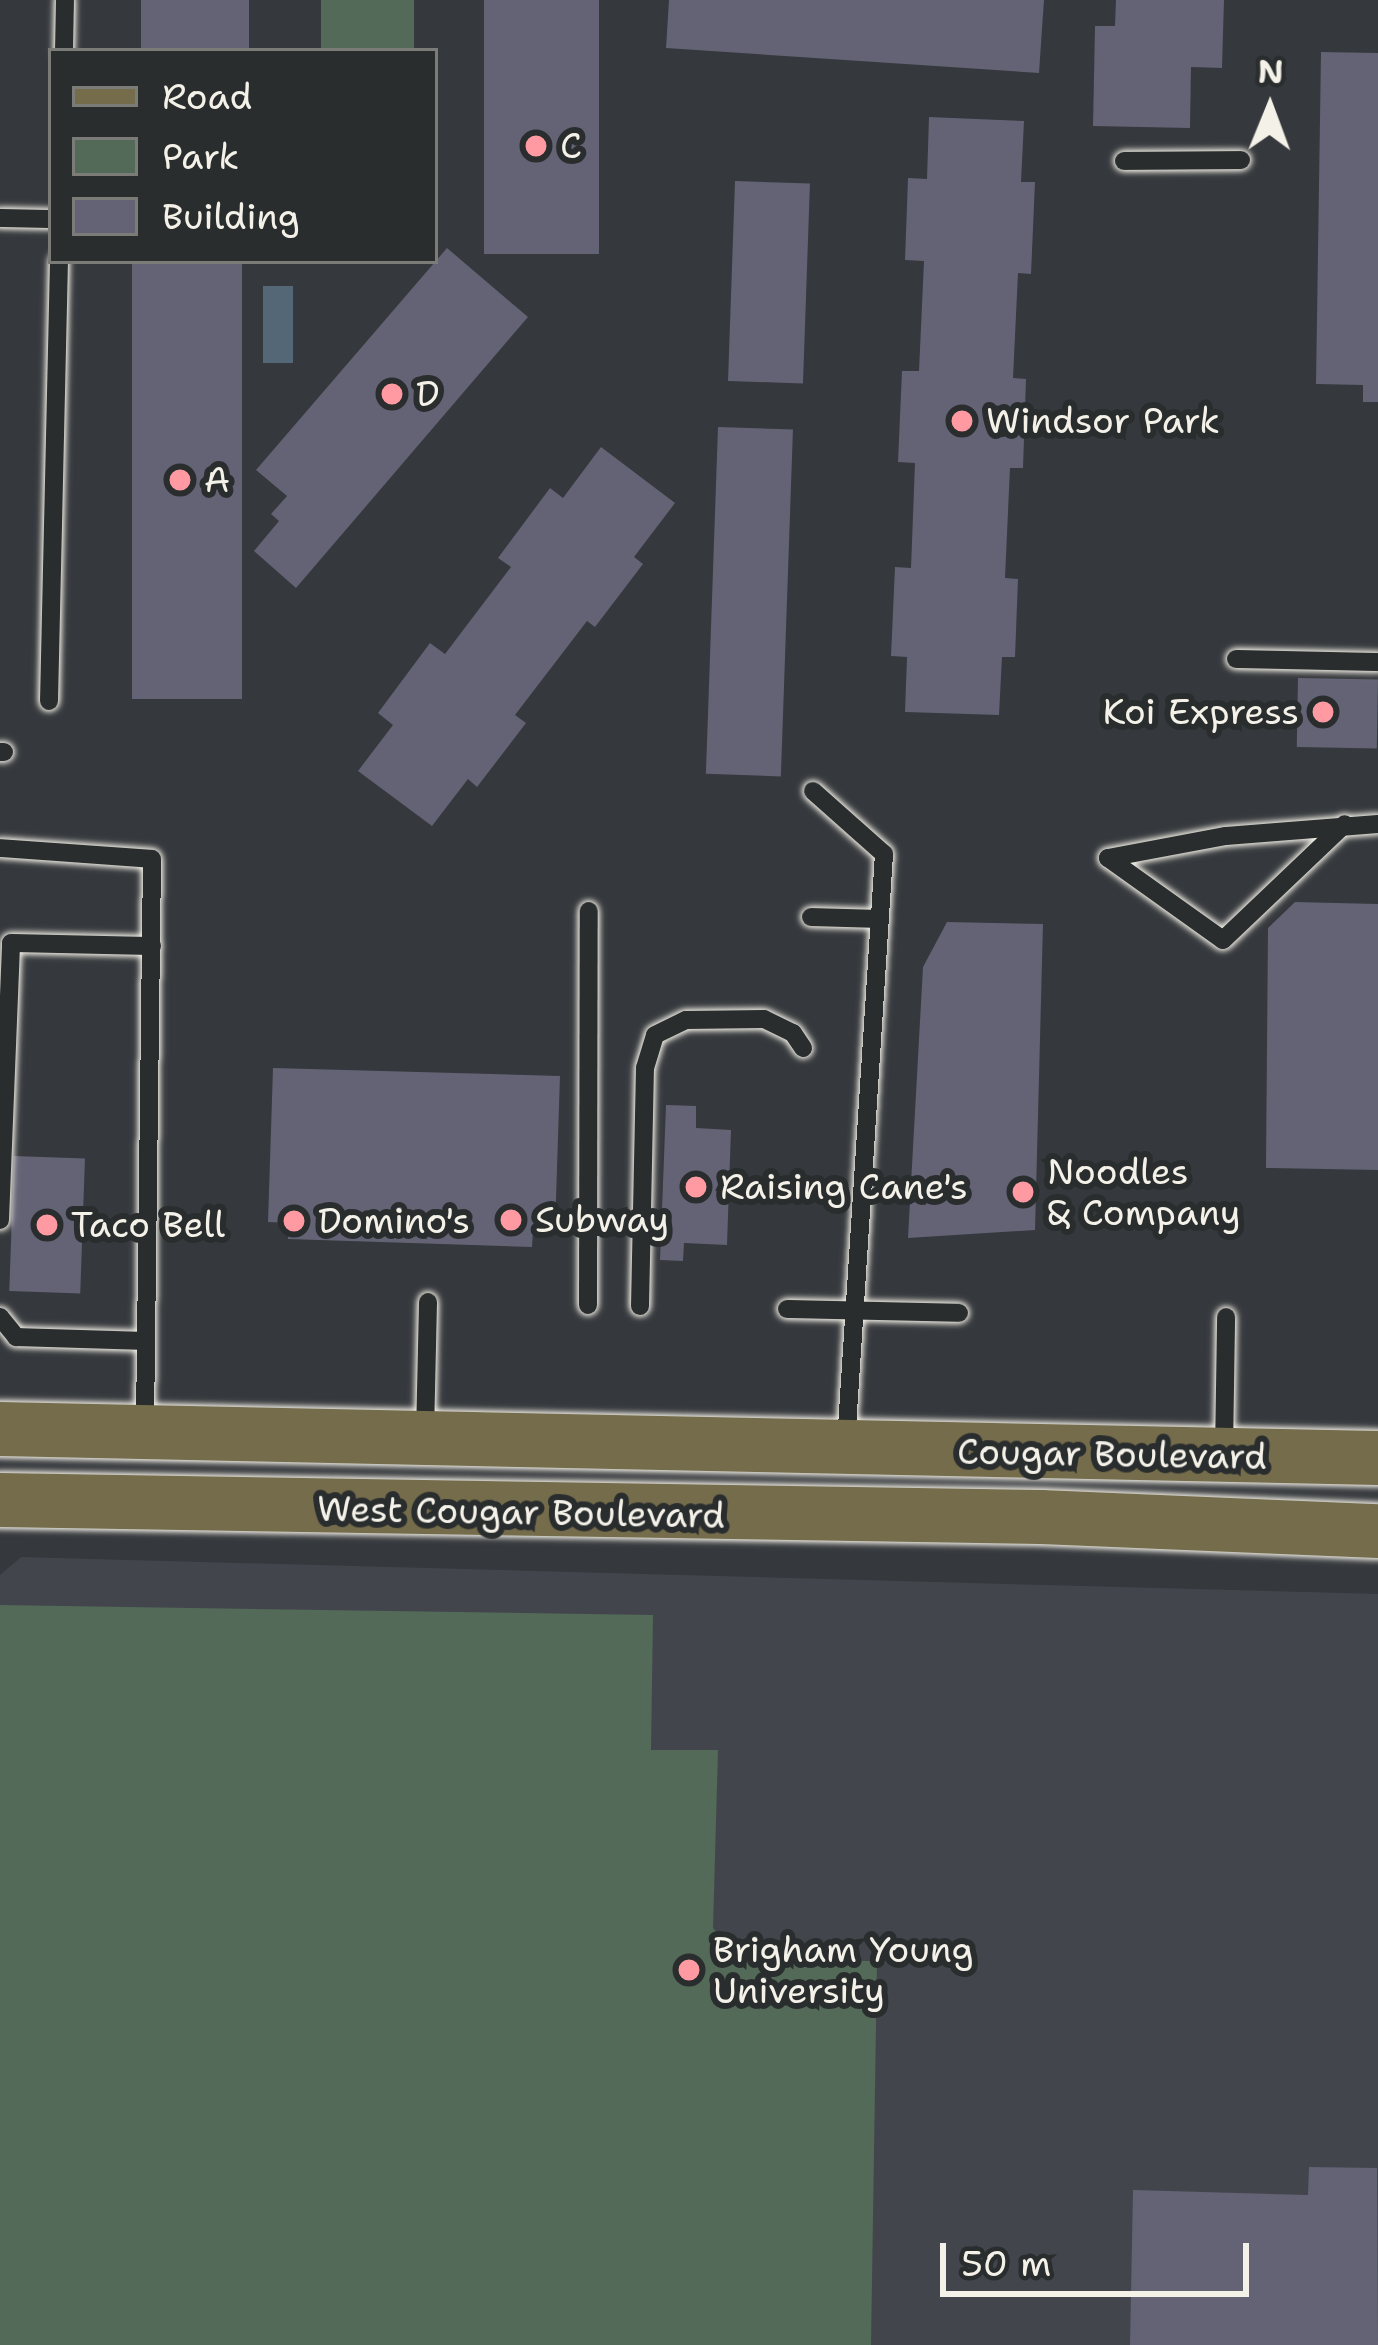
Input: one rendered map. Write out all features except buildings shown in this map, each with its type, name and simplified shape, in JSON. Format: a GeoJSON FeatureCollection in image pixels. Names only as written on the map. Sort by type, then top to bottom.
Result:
{"type":"FeatureCollection","features":[{"type":"Feature","properties":{"kind":"main road","name":"West Cougar Boulevard"},"geometry":{"type":"LineString","coordinates":[[0,1429],[846,1449]]}},
{"type":"Feature","properties":{"kind":"main road","name":"Cougar Boulevard"},"geometry":{"type":"LineString","coordinates":[[846,1449],[1378,1457]]}},
{"type":"Feature","properties":{"kind":"main road","name":"West Cougar Boulevard"},"geometry":{"type":"LineString","coordinates":[[0,1500],[1041,1517]]}},
{"type":"Feature","properties":{"kind":"main road","name":"Cougar Boulevard"},"geometry":{"type":"LineString","coordinates":[[1041,1517],[1378,1532]]}},
{"type":"Feature","properties":{"kind":"lane"},"geometry":{"type":"LineString","coordinates":[[64,48],[65,0]]}},
{"type":"Feature","properties":{"kind":"lane"},"geometry":{"type":"LineString","coordinates":[[1124,161],[1241,160]]}},
{"type":"Feature","properties":{"kind":"lane"},"geometry":{"type":"LineString","coordinates":[[0,218],[48,220]]}},
{"type":"Feature","properties":{"kind":"lane"},"geometry":{"type":"LineString","coordinates":[[49,701],[58,264]]}},
{"type":"Feature","properties":{"kind":"lane"},"geometry":{"type":"LineString","coordinates":[[1236,659],[1378,662]]}},
{"type":"Feature","properties":{"kind":"lane"},"geometry":{"type":"LineString","coordinates":[[814,791],[884,854],[851,1310],[846,1449]]}},
{"type":"Feature","properties":{"kind":"lane"},"geometry":{"type":"LineString","coordinates":[[1345,824],[1223,940],[1108,858],[1345,824],[1378,824]]}},
{"type":"Feature","properties":{"kind":"lane"},"geometry":{"type":"LineString","coordinates":[[0,848],[152,859],[145,1432]]}},
{"type":"Feature","properties":{"kind":"lane"},"geometry":{"type":"LineString","coordinates":[[588,1305],[589,911]]}},
{"type":"Feature","properties":{"kind":"lane"},"geometry":{"type":"LineString","coordinates":[[811,916],[880,919]]}},
{"type":"Feature","properties":{"kind":"lane"},"geometry":{"type":"LineString","coordinates":[[0,1220],[11,943],[152,946]]}},
{"type":"Feature","properties":{"kind":"lane"},"geometry":{"type":"LineString","coordinates":[[640,1306],[644,1067],[655,1035],[686,1019],[764,1019],[793,1033],[803,1048]]}},
{"type":"Feature","properties":{"kind":"lane"},"geometry":{"type":"LineString","coordinates":[[425,1438],[428,1302]]}},
{"type":"Feature","properties":{"kind":"lane"},"geometry":{"type":"LineString","coordinates":[[787,1309],[958,1313]]}},
{"type":"Feature","properties":{"kind":"lane"},"geometry":{"type":"LineString","coordinates":[[0,1317],[16,1337],[146,1341]]}},
{"type":"Feature","properties":{"kind":"lane"},"geometry":{"type":"LineString","coordinates":[[1224,1455],[1226,1317]]}},
{"type":"Feature","properties":{"kind":"shaded area","name":"Brigham Young University"},"geometry":{"type":"Polygon","coordinates":[[[21,1557],[1378,1594],[1378,2345],[0,2345],[0,1575],[21,1557]]]}},
{"type":"Feature","properties":{"kind":"green space"},"geometry":{"type":"Polygon","coordinates":[[[321,0],[414,0],[414,48],[321,48],[321,0]]]}},
{"type":"Feature","properties":{"kind":"green space"},"geometry":{"type":"Polygon","coordinates":[[[0,1605],[653,1615],[651,1750],[718,1750],[713,1928],[741,1960],[877,1961],[871,2345],[0,2345],[0,1605]]]}},
{"type":"Feature","properties":{"kind":"water"},"geometry":{"type":"Polygon","coordinates":[[[263,286],[293,286],[293,363],[263,363],[263,286]]]}},
{"type":"Feature","properties":{"kind":"place","name":"C"},"geometry":{"type":"Point","coordinates":[536,146]}},
{"type":"Feature","properties":{"kind":"place","name":"D"},"geometry":{"type":"Point","coordinates":[392,394]}},
{"type":"Feature","properties":{"kind":"place","name":"Windsor Park"},"geometry":{"type":"Point","coordinates":[962,421]}},
{"type":"Feature","properties":{"kind":"place","name":"A"},"geometry":{"type":"Point","coordinates":[180,480]}},
{"type":"Feature","properties":{"kind":"place","name":"Koi Express"},"geometry":{"type":"Point","coordinates":[1323,712]}},
{"type":"Feature","properties":{"kind":"place","name":"Raising Cane's"},"geometry":{"type":"Point","coordinates":[696,1187]}},
{"type":"Feature","properties":{"kind":"place","name":"Noodles & Company"},"geometry":{"type":"Point","coordinates":[1023,1192]}},
{"type":"Feature","properties":{"kind":"place","name":"Subway"},"geometry":{"type":"Point","coordinates":[511,1220]}},
{"type":"Feature","properties":{"kind":"place","name":"Domino's"},"geometry":{"type":"Point","coordinates":[294,1221]}},
{"type":"Feature","properties":{"kind":"place","name":"Taco Bell"},"geometry":{"type":"Point","coordinates":[47,1225]}},
{"type":"Feature","properties":{"kind":"place","name":"Brigham Young University"},"geometry":{"type":"Point","coordinates":[689,1970]}}]}
